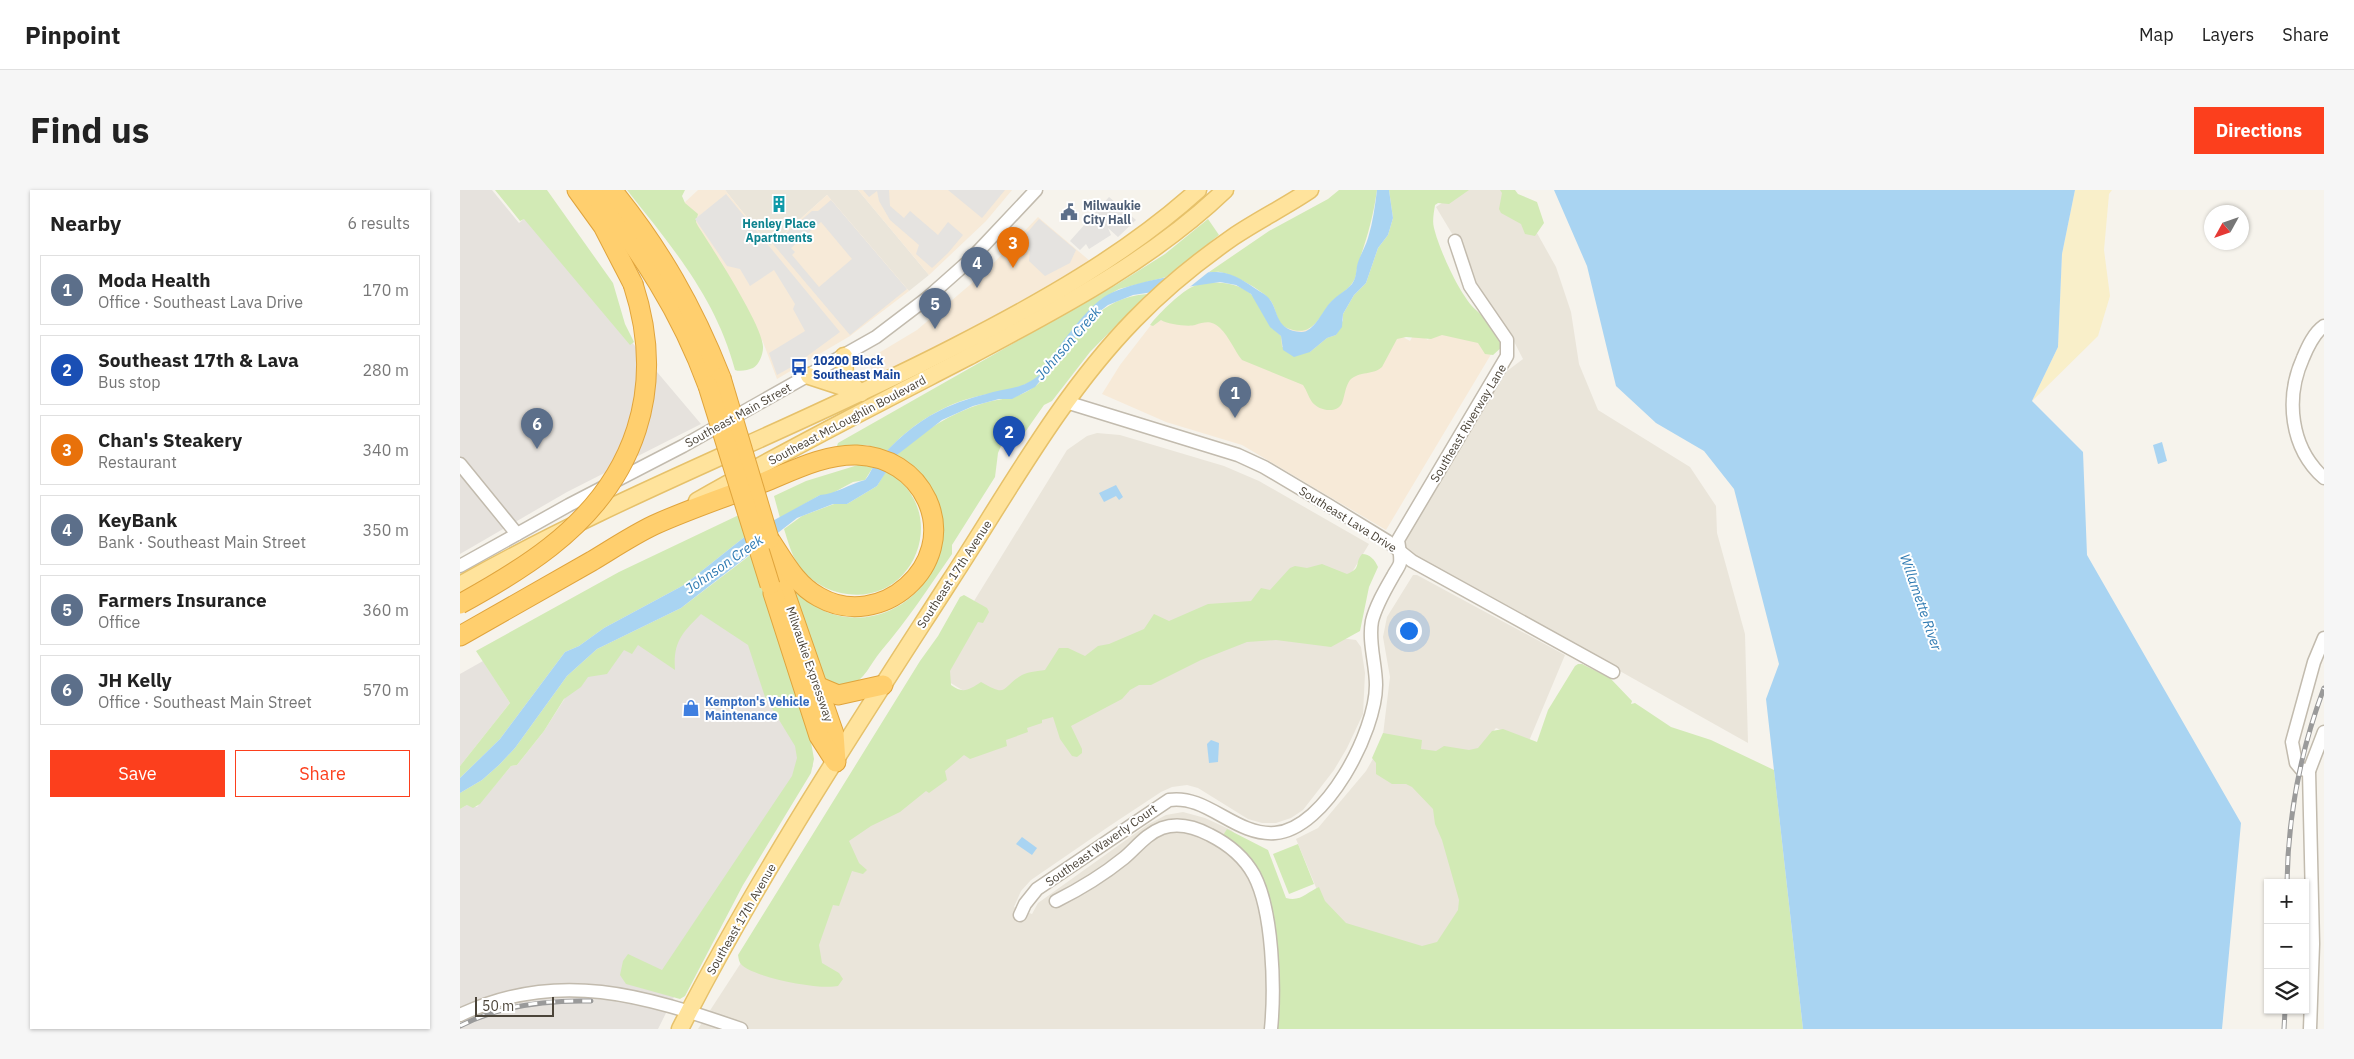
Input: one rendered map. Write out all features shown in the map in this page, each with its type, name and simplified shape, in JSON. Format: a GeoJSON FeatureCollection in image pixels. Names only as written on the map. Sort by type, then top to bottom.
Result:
{"type":"FeatureCollection","features":[{"type":"Feature","properties":{"kind":"highway"},"geometry":{"type":"LineString","coordinates":[[460,604],[516,571],[570,531],[603,495],[621,467],[637,429],[645,397],[647,377],[645,332],[633,284],[603,226],[577,190]]}},
{"type":"Feature","properties":{"kind":"highway","name":"Milwaukie Expressway"},"geometry":{"type":"LineString","coordinates":[[591,190],[628,235],[660,282],[714,382],[770,540],[819,736],[827,751],[836,762]]}},
{"type":"Feature","properties":{"kind":"highway","name":"Milwaukie Expressway"},"geometry":{"type":"LineString","coordinates":[[612,190],[651,241],[673,274],[700,326],[714,382],[834,734],[836,762]]}},
{"type":"Feature","properties":{"kind":"highway"},"geometry":{"type":"LineString","coordinates":[[654,526],[815,462],[851,455],[886,460],[901,469],[914,481],[930,508],[933,523],[932,538],[923,569],[902,592],[888,601],[872,606],[841,606],[781,579]]}},
{"type":"Feature","properties":{"kind":"highway","name":"Southeast McLoughlin Boulevard"},"geometry":{"type":"LineString","coordinates":[[460,636],[654,526]]}},
{"type":"Feature","properties":{"kind":"highway"},"geometry":{"type":"LineString","coordinates":[[819,687],[838,695],[883,685]]}},
{"type":"Feature","properties":{"kind":"main road","name":"Southeast McLoughlin Boulevard"},"geometry":{"type":"LineString","coordinates":[[460,584],[608,507],[861,394],[989,329],[1051,295],[1152,229],[1198,190]]}},
{"type":"Feature","properties":{"kind":"main road","name":"Southeast McLoughlin Boulevard"},"geometry":{"type":"LineString","coordinates":[[654,526],[772,458],[1062,306],[1153,249],[1190,222],[1225,190]]}},
{"type":"Feature","properties":{"kind":"main road","name":"Southeast 17th Avenue"},"geometry":{"type":"LineString","coordinates":[[680,1029],[749,902],[883,685],[1031,452],[1066,402],[1121,334],[1152,302],[1216,249],[1310,190]]}},
{"type":"Feature","properties":{"kind":"main road"},"geometry":{"type":"LineString","coordinates":[[844,356],[844,377],[861,394]]}},
{"type":"Feature","properties":{"kind":"main road"},"geometry":{"type":"LineString","coordinates":[[809,376],[861,394]]}},
{"type":"Feature","properties":{"kind":"street","name":"Southeast Main Street"},"geometry":{"type":"LineString","coordinates":[[460,566],[809,376],[881,333],[926,299],[994,236],[1036,190]]}},
{"type":"Feature","properties":{"kind":"street","name":"Southeast Riverway Lane"},"geometry":{"type":"LineString","coordinates":[[1399,550],[1398,540],[1507,356],[1507,340],[1470,286],[1455,241]]}},
{"type":"Feature","properties":{"kind":"street"},"geometry":{"type":"LineString","coordinates":[[2324,326],[2319,329],[2306,350],[2296,374],[2292,399],[2295,430],[2299,441],[2310,463],[2324,478]]}},
{"type":"Feature","properties":{"kind":"street","name":"Southeast Lava Drive"},"geometry":{"type":"LineString","coordinates":[[1066,402],[1238,455],[1264,467],[1399,550],[1412,561],[1613,672]]}},
{"type":"Feature","properties":{"kind":"street"},"geometry":{"type":"LineString","coordinates":[[460,464],[517,534]]}},
{"type":"Feature","properties":{"kind":"street","name":"Southeast Waverly Court"},"geometry":{"type":"LineString","coordinates":[[1020,915],[1025,904],[1037,889],[1169,800],[1180,798],[1193,801],[1234,824],[1255,832],[1277,833],[1290,830],[1306,821],[1343,777],[1356,756],[1366,734],[1373,710],[1376,686],[1371,641],[1372,621],[1376,607],[1400,563],[1399,550]]}},
{"type":"Feature","properties":{"kind":"street"},"geometry":{"type":"LineString","coordinates":[[2308,771],[2301,769],[2296,763],[2292,742],[2314,662],[2324,638]]}},
{"type":"Feature","properties":{"kind":"street"},"geometry":{"type":"LineString","coordinates":[[2310,1029],[2319,942],[2308,771],[2324,732]]}},
{"type":"Feature","properties":{"kind":"street"},"geometry":{"type":"LineString","coordinates":[[1056,901],[1098,877],[1124,858],[1148,836],[1165,827],[1181,825],[1196,828],[1219,840],[1242,858],[1259,886],[1271,948],[1271,1029]]}},
{"type":"Feature","properties":{"kind":"street"},"geometry":{"type":"LineString","coordinates":[[460,1015],[512,996],[575,989],[627,995],[741,1029]]}},
{"type":"Feature","properties":{"kind":"shaded area"},"geometry":{"type":"Polygon","coordinates":[[[460,190],[492,190],[519,223],[526,217],[701,424],[567,492],[460,554],[460,190]]]}},
{"type":"Feature","properties":{"kind":"shaded area"},"geometry":{"type":"Polygon","coordinates":[[[698,190],[725,190],[770,246],[827,195],[909,291],[850,336],[777,379],[763,342],[728,276],[683,204],[698,190]]]}},
{"type":"Feature","properties":{"kind":"shaded area"},"geometry":{"type":"Polygon","coordinates":[[[725,190],[858,190],[929,275],[909,291],[827,195],[770,246],[725,190]]]}},
{"type":"Feature","properties":{"kind":"shaded area"},"geometry":{"type":"Polygon","coordinates":[[[858,190],[1012,190],[986,221],[929,275],[858,190]]]}},
{"type":"Feature","properties":{"kind":"shaded area"},"geometry":{"type":"Polygon","coordinates":[[[863,190],[889,190],[890,206],[904,218],[910,211],[938,235],[948,222],[963,235],[932,268],[916,254],[919,245],[890,220],[879,201],[877,191],[869,197],[863,190]]]}},
{"type":"Feature","properties":{"kind":"shaded area"},"geometry":{"type":"Polygon","coordinates":[[[948,190],[1005,190],[982,218],[948,190]]]}},
{"type":"Feature","properties":{"kind":"shaded area"},"geometry":{"type":"Polygon","coordinates":[[[1461,190],[1513,190],[1556,267],[1571,312],[1579,364],[1598,410],[1690,467],[1716,506],[1717,533],[1745,634],[1748,743],[1406,551],[1404,540],[1491,394],[1507,371],[1523,359],[1506,326],[1484,299],[1465,264],[1463,252],[1436,207],[1461,190]]]}},
{"type":"Feature","properties":{"kind":"shaded area"},"geometry":{"type":"Polygon","coordinates":[[[726,194],[840,332],[795,365],[777,375],[769,353],[805,331],[793,309],[795,304],[774,270],[750,286],[740,269],[727,266],[695,219],[726,194]]]}},
{"type":"Feature","properties":{"kind":"shaded area"},"geometry":{"type":"Polygon","coordinates":[[[1109,197],[1136,220],[1118,237],[1108,228],[1111,235],[1089,249],[1086,244],[1080,250],[1070,241],[1109,197]]]}},
{"type":"Feature","properties":{"kind":"shaded area"},"geometry":{"type":"Polygon","coordinates":[[[831,200],[907,289],[850,335],[773,244],[812,211],[818,211],[831,200]],[[821,222],[791,248],[795,252],[792,255],[819,287],[852,259],[821,222]]]}},
{"type":"Feature","properties":{"kind":"shaded area"},"geometry":{"type":"Polygon","coordinates":[[[1038,217],[1090,261],[986,321],[933,349],[875,376],[867,360],[917,330],[985,272],[1038,217]]]}},
{"type":"Feature","properties":{"kind":"shaded area"},"geometry":{"type":"Polygon","coordinates":[[[1039,219],[1076,250],[1070,263],[1045,276],[1029,261],[1030,251],[1019,242],[1039,219]]]}},
{"type":"Feature","properties":{"kind":"shaded area"},"geometry":{"type":"Polygon","coordinates":[[[1165,318],[1399,335],[1410,341],[1415,332],[1428,340],[1440,320],[1493,351],[1386,530],[1242,445],[1166,422],[1102,394],[1120,365],[1151,325],[1165,318]]]}},
{"type":"Feature","properties":{"kind":"shaded area"},"geometry":{"type":"Polygon","coordinates":[[[1097,433],[1120,435],[1224,466],[1259,481],[1369,544],[1348,579],[1277,599],[1000,713],[931,671],[1067,450],[1087,436],[1097,433]]]}},
{"type":"Feature","properties":{"kind":"shaded area"},"geometry":{"type":"Polygon","coordinates":[[[1413,575],[1417,575],[1565,655],[1529,741],[1496,728],[1469,760],[1466,910],[1441,945],[1424,950],[1343,924],[1322,902],[1296,839],[1318,828],[1366,771],[1382,743],[1390,677],[1383,637],[1387,617],[1413,575]]]}},
{"type":"Feature","properties":{"kind":"shaded area"},"geometry":{"type":"Polygon","coordinates":[[[705,608],[780,656],[813,766],[678,989],[658,1029],[460,1029],[460,809],[467,805],[477,807],[511,766],[517,765],[544,731],[579,676],[638,639],[705,608]]]}},
{"type":"Feature","properties":{"kind":"shaded area"},"geometry":{"type":"Polygon","coordinates":[[[1256,627],[1356,640],[1361,647],[1365,673],[1363,714],[1334,770],[1303,810],[1291,818],[1276,823],[1262,823],[1248,819],[1198,788],[1187,785],[1172,787],[1161,792],[1031,880],[1021,891],[1014,907],[1032,914],[1038,903],[1147,825],[1166,815],[1183,812],[1205,818],[1231,830],[1249,846],[1287,1029],[698,1029],[750,949],[841,838],[963,754],[1256,627]]]}},
{"type":"Feature","properties":{"kind":"shaded area"},"geometry":{"type":"Polygon","coordinates":[[[483,661],[510,703],[460,766],[460,674],[483,661]]]}},
{"type":"Feature","properties":{"kind":"green space"},"geometry":{"type":"Polygon","coordinates":[[[495,190],[547,190],[613,283],[625,324],[634,342],[630,345],[524,219],[520,221],[495,190]]]}},
{"type":"Feature","properties":{"kind":"green space"},"geometry":{"type":"Polygon","coordinates":[[[627,190],[685,190],[682,196],[685,203],[698,214],[696,222],[698,226],[736,287],[756,324],[763,348],[759,362],[755,367],[739,371],[735,370],[727,344],[716,320],[691,274],[627,190]]]}},
{"type":"Feature","properties":{"kind":"green space"},"geometry":{"type":"Polygon","coordinates":[[[1339,190],[1377,190],[1374,210],[1354,280],[1331,303],[1312,327],[1301,331],[1283,326],[1272,303],[1260,291],[1232,276],[1220,272],[1209,272],[1269,231],[1328,199],[1339,190]]]}},
{"type":"Feature","properties":{"kind":"green space"},"geometry":{"type":"Polygon","coordinates":[[[1389,190],[1469,190],[1449,204],[1438,203],[1435,205],[1433,225],[1440,248],[1463,294],[1498,334],[1503,346],[1493,355],[1485,354],[1478,343],[1442,335],[1431,339],[1406,337],[1397,339],[1382,367],[1375,371],[1358,375],[1350,380],[1340,406],[1336,409],[1328,410],[1319,408],[1312,402],[1303,385],[1242,360],[1220,328],[1214,324],[1205,323],[1192,326],[1168,323],[1161,320],[1153,326],[1150,325],[1168,305],[1190,288],[1204,283],[1230,284],[1246,290],[1252,295],[1271,326],[1281,336],[1282,347],[1310,352],[1327,338],[1336,335],[1343,320],[1343,314],[1354,295],[1366,283],[1378,248],[1388,235],[1393,218],[1389,190]]]}},
{"type":"Feature","properties":{"kind":"green space"},"geometry":{"type":"Polygon","coordinates":[[[1500,190],[1515,190],[1518,194],[1537,202],[1544,223],[1535,236],[1525,234],[1521,224],[1501,213],[1499,209],[1502,193],[1500,190]]]}},
{"type":"Feature","properties":{"kind":"green space"},"geometry":{"type":"Polygon","coordinates":[[[1208,219],[1219,235],[1166,277],[1119,289],[1105,297],[1090,310],[1039,376],[1031,381],[1015,388],[971,398],[936,412],[905,433],[887,451],[867,445],[837,446],[838,443],[1116,285],[1165,254],[1208,219]]]}},
{"type":"Feature","properties":{"kind":"green space"},"geometry":{"type":"Polygon","coordinates":[[[1147,294],[1090,352],[1052,401],[1044,405],[1023,435],[1012,437],[1001,446],[998,453],[995,477],[952,545],[952,554],[909,616],[863,676],[848,688],[827,682],[791,591],[794,590],[815,606],[829,613],[855,618],[880,614],[901,604],[920,589],[933,569],[941,546],[942,521],[936,496],[920,472],[909,462],[897,455],[927,431],[960,412],[984,403],[1016,396],[1028,391],[1042,380],[1083,328],[1104,309],[1130,297],[1147,294]]]}},
{"type":"Feature","properties":{"kind":"green space"},"geometry":{"type":"Polygon","coordinates":[[[858,465],[873,467],[865,480],[853,482],[829,495],[820,495],[780,518],[774,496],[806,481],[858,465]]]}},
{"type":"Feature","properties":{"kind":"green space"},"geometry":{"type":"Polygon","coordinates":[[[886,471],[907,488],[918,509],[921,532],[916,554],[904,573],[886,587],[864,594],[837,592],[820,585],[810,578],[798,564],[784,529],[802,516],[834,504],[847,504],[877,486],[886,471]]]}},
{"type":"Feature","properties":{"kind":"green space"},"geometry":{"type":"Polygon","coordinates":[[[741,514],[747,535],[684,585],[604,628],[579,646],[565,652],[500,739],[460,778],[460,766],[510,703],[476,651],[619,572],[741,514]]]}},
{"type":"Feature","properties":{"kind":"green space"},"geometry":{"type":"Polygon","coordinates":[[[753,553],[811,742],[814,759],[811,773],[743,885],[685,996],[680,999],[626,984],[620,975],[623,961],[628,954],[662,970],[792,776],[797,758],[795,746],[765,697],[748,645],[701,614],[684,633],[677,645],[675,670],[638,645],[632,654],[624,650],[607,674],[588,677],[581,687],[564,699],[544,731],[517,765],[511,766],[480,804],[473,808],[467,805],[460,809],[460,793],[482,780],[499,765],[515,748],[567,676],[597,649],[681,608],[753,553]]]}},
{"type":"Feature","properties":{"kind":"green space"},"geometry":{"type":"Polygon","coordinates":[[[1362,554],[1372,558],[1378,567],[1369,587],[1360,631],[1331,647],[1276,640],[1247,642],[1201,660],[1151,685],[1139,685],[1130,690],[1122,699],[1071,726],[1082,749],[1082,753],[1077,757],[1072,756],[1060,739],[1053,717],[1042,720],[1042,723],[1027,728],[1028,732],[1006,740],[1007,746],[970,759],[964,755],[945,771],[947,780],[929,793],[926,791],[900,812],[871,826],[849,841],[859,863],[867,870],[863,874],[852,871],[839,906],[833,905],[819,945],[822,963],[839,973],[843,979],[838,986],[804,985],[775,979],[743,966],[739,961],[738,955],[920,661],[938,636],[960,597],[964,595],[987,608],[989,612],[983,623],[978,622],[950,671],[951,685],[955,688],[966,690],[981,682],[1000,690],[1022,675],[1045,670],[1059,648],[1068,648],[1085,656],[1098,646],[1109,644],[1144,629],[1154,614],[1169,621],[1208,604],[1251,601],[1261,588],[1270,590],[1290,568],[1295,566],[1307,568],[1322,564],[1347,574],[1355,570],[1362,554]]]}},
{"type":"Feature","properties":{"kind":"green space"},"geometry":{"type":"Polygon","coordinates":[[[1578,664],[1582,664],[1610,678],[1632,701],[1631,704],[1635,703],[1671,727],[1711,740],[1774,770],[1803,1029],[1276,1029],[1260,883],[1222,837],[1227,829],[1268,850],[1286,898],[1300,898],[1319,887],[1325,901],[1346,923],[1422,946],[1437,942],[1458,910],[1459,900],[1442,840],[1435,824],[1433,809],[1412,787],[1406,784],[1392,784],[1376,774],[1376,763],[1372,758],[1383,733],[1422,740],[1421,749],[1436,751],[1444,746],[1469,750],[1478,748],[1492,731],[1503,729],[1537,742],[1548,710],[1578,664]]]}},
{"type":"Feature","properties":{"kind":"green space"},"geometry":{"type":"Polygon","coordinates":[[[1298,844],[1314,884],[1289,894],[1273,854],[1298,844]]]}},
{"type":"Feature","properties":{"kind":"sand"},"geometry":{"type":"Polygon","coordinates":[[[2075,190],[2112,190],[2109,194],[2104,250],[2110,296],[2098,336],[2032,401],[2058,347],[2062,254],[2075,190]]]}},
{"type":"Feature","properties":{"kind":"water","name":"Johnson Creek"},"geometry":{"type":"Polygon","coordinates":[[[1377,190],[1389,190],[1393,218],[1388,235],[1378,248],[1366,283],[1354,295],[1343,314],[1342,327],[1336,335],[1327,338],[1310,352],[1294,357],[1283,350],[1281,336],[1270,327],[1251,294],[1236,285],[1220,282],[1133,295],[1108,305],[1091,318],[1035,387],[1012,399],[999,399],[973,406],[942,420],[897,455],[877,486],[847,504],[833,504],[797,518],[681,608],[597,649],[567,676],[515,748],[499,765],[482,780],[460,793],[460,778],[500,739],[565,652],[579,646],[604,628],[684,585],[747,535],[820,495],[832,493],[865,480],[875,464],[889,448],[904,434],[930,416],[959,402],[1028,383],[1039,375],[1077,323],[1104,297],[1128,287],[1163,278],[1199,273],[1225,273],[1240,279],[1264,294],[1273,304],[1285,327],[1301,332],[1309,329],[1331,301],[1353,282],[1370,232],[1377,190]]]}},
{"type":"Feature","properties":{"kind":"water","name":"Willamette River"},"geometry":{"type":"Polygon","coordinates":[[[1554,190],[2075,190],[2062,254],[2058,347],[2032,401],[2083,452],[2087,555],[2241,823],[2222,1029],[1803,1029],[1766,699],[1779,664],[1734,489],[1704,451],[1656,423],[1616,386],[1587,266],[1554,190]]]}},
{"type":"Feature","properties":{"kind":"water"},"geometry":{"type":"Polygon","coordinates":[[[2162,442],[2167,461],[2158,464],[2153,445],[2162,442]]]}},
{"type":"Feature","properties":{"kind":"water"},"geometry":{"type":"Polygon","coordinates":[[[1116,485],[1123,497],[1119,500],[1116,496],[1104,502],[1099,493],[1116,485]]]}},
{"type":"Feature","properties":{"kind":"water"},"geometry":{"type":"Polygon","coordinates":[[[1211,740],[1219,743],[1218,762],[1209,763],[1207,744],[1211,740]]]}},
{"type":"Feature","properties":{"kind":"water"},"geometry":{"type":"Polygon","coordinates":[[[1022,837],[1037,848],[1032,855],[1016,844],[1022,837]]]}},
{"type":"Feature","properties":{"kind":"pier"},"geometry":{"type":"Polygon","coordinates":[[[1211,270],[1186,290],[1145,297],[1170,274],[1211,270]]]}},
{"type":"Feature","properties":{"kind":"railway"},"geometry":{"type":"LineString","coordinates":[[2287,879],[2290,833],[2297,784],[2302,759],[2324,688]]}},
{"type":"Feature","properties":{"kind":"railway"},"geometry":{"type":"LineString","coordinates":[[460,1026],[491,1013],[524,1005],[591,1001]]}},
{"type":"Feature","properties":{"kind":"railway"},"geometry":{"type":"LineString","coordinates":[[2284,1029],[2285,1014]]}},
{"type":"Feature","properties":{"kind":"place","name":"Henley Place Apartments"},"geometry":{"type":"Point","coordinates":[779,204]}},
{"type":"Feature","properties":{"kind":"place","name":"Milwaukie City Hall"},"geometry":{"type":"Point","coordinates":[1069,212]}},
{"type":"Feature","properties":{"kind":"place","name":"Chan's Steakery"},"geometry":{"type":"Point","coordinates":[1013,268]}},
{"type":"Feature","properties":{"kind":"place","name":"KeyBank"},"geometry":{"type":"Point","coordinates":[977,288]}},
{"type":"Feature","properties":{"kind":"place","name":"Farmers Insurance"},"geometry":{"type":"Point","coordinates":[935,329]}},
{"type":"Feature","properties":{"kind":"place","name":"10200 Block Southeast Main"},"geometry":{"type":"Point","coordinates":[799,367]}},
{"type":"Feature","properties":{"kind":"place","name":"Moda Health"},"geometry":{"type":"Point","coordinates":[1235,418]}},
{"type":"Feature","properties":{"kind":"place","name":"JH Kelly"},"geometry":{"type":"Point","coordinates":[537,449]}},
{"type":"Feature","properties":{"kind":"place","name":"Southeast 17th & Lava"},"geometry":{"type":"Point","coordinates":[1009,457]}},
{"type":"Feature","properties":{"kind":"place","name":"Kempton's Vehicle Maintenance"},"geometry":{"type":"Point","coordinates":[691,708]}}]}
